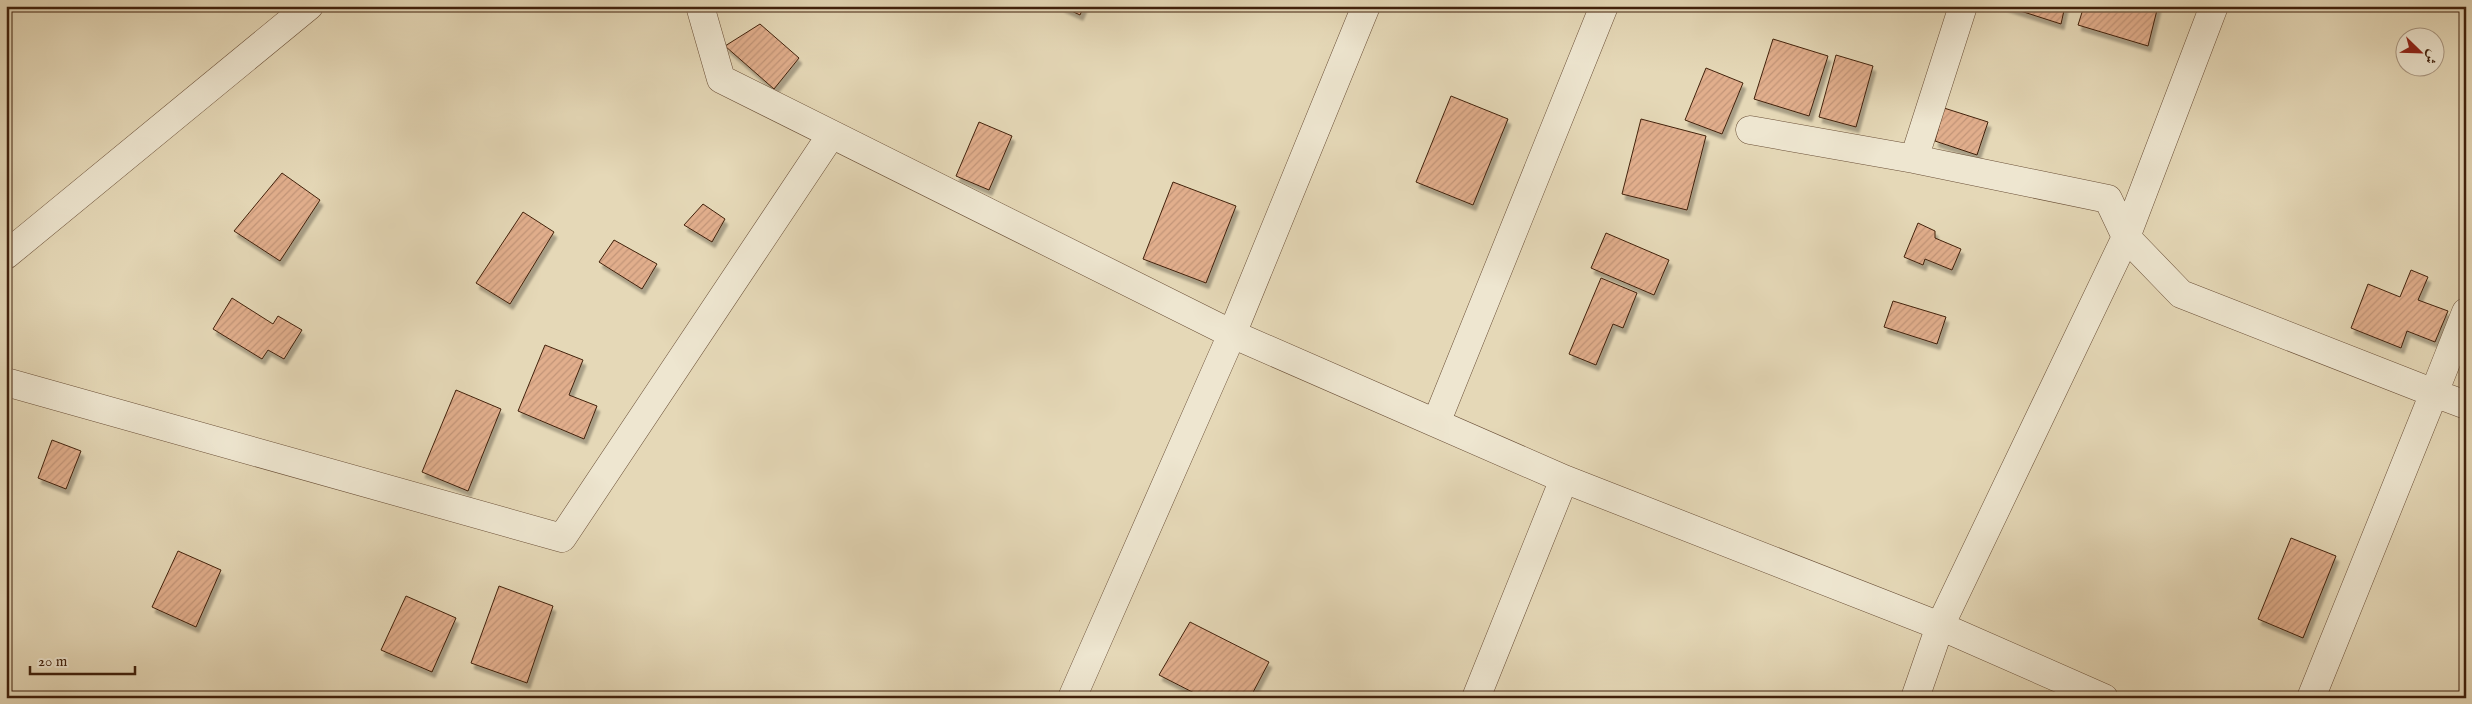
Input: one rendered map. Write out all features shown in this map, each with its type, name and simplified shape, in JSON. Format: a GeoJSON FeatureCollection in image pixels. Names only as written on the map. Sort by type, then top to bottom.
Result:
{"type":"FeatureCollection","features":[{"type":"Feature","properties":{"kind":"street"},"geometry":{"type":"LineString","coordinates":[[6,255],[309,6]]}},
{"type":"Feature","properties":{"kind":"street"},"geometry":{"type":"LineString","coordinates":[[700,6],[721,80],[1232,334],[1564,479],[1940,626],[2104,698]]}},
{"type":"Feature","properties":{"kind":"street"},"geometry":{"type":"LineString","coordinates":[[1072,698],[1232,334],[1366,6]]}},
{"type":"Feature","properties":{"kind":"street"},"geometry":{"type":"LineString","coordinates":[[1436,423],[1604,6]]}},
{"type":"Feature","properties":{"kind":"street"},"geometry":{"type":"LineString","coordinates":[[1914,159],[1963,6]]}},
{"type":"Feature","properties":{"kind":"street"},"geometry":{"type":"LineString","coordinates":[[1915,698],[1940,626],[2126,237],[2214,6]]}},
{"type":"Feature","properties":{"kind":"street"},"geometry":{"type":"LineString","coordinates":[[1750,130],[1914,159],[2108,199],[2126,237],[2181,294],[2466,405]]}},
{"type":"Feature","properties":{"kind":"street"},"geometry":{"type":"LineString","coordinates":[[6,382],[562,538],[832,135]]}},
{"type":"Feature","properties":{"kind":"street"},"geometry":{"type":"LineString","coordinates":[[2311,698],[2466,312]]}},
{"type":"Feature","properties":{"kind":"street"},"geometry":{"type":"LineString","coordinates":[[1476,698],[1564,479]]}},
{"type":"Feature","properties":{"kind":"building"},"geometry":{"type":"Polygon","coordinates":[[[1061,6],[1084,6],[1080,15],[1061,6]]]}},
{"type":"Feature","properties":{"kind":"building"},"geometry":{"type":"Polygon","coordinates":[[[2005,6],[2065,6],[2061,24],[2005,6]]]}},
{"type":"Feature","properties":{"kind":"building"},"geometry":{"type":"Polygon","coordinates":[[[2084,6],[2158,6],[2148,46],[2078,25],[2084,6]]]}},
{"type":"Feature","properties":{"kind":"building"},"geometry":{"type":"Polygon","coordinates":[[[760,24],[799,58],[774,89],[725,46],[760,24]]]}},
{"type":"Feature","properties":{"kind":"building"},"geometry":{"type":"Polygon","coordinates":[[[1773,39],[1828,56],[1809,116],[1754,99],[1773,39]]]}},
{"type":"Feature","properties":{"kind":"building"},"geometry":{"type":"Polygon","coordinates":[[[1836,55],[1873,66],[1856,127],[1819,117],[1836,55]]]}},
{"type":"Feature","properties":{"kind":"building"},"geometry":{"type":"Polygon","coordinates":[[[1706,68],[1743,83],[1722,134],[1685,120],[1706,68]]]}},
{"type":"Feature","properties":{"kind":"building"},"geometry":{"type":"Polygon","coordinates":[[[1451,96],[1508,119],[1473,205],[1416,182],[1451,96]]]}},
{"type":"Feature","properties":{"kind":"building"},"geometry":{"type":"Polygon","coordinates":[[[1944,108],[1988,122],[1977,155],[1935,141],[1944,108]]]}},
{"type":"Feature","properties":{"kind":"building"},"geometry":{"type":"Polygon","coordinates":[[[1641,119],[1706,136],[1687,210],[1622,194],[1641,119]]]}},
{"type":"Feature","properties":{"kind":"building"},"geometry":{"type":"Polygon","coordinates":[[[979,122],[1012,136],[989,190],[956,176],[979,122]]]}},
{"type":"Feature","properties":{"kind":"building"},"geometry":{"type":"Polygon","coordinates":[[[282,173],[320,200],[280,261],[234,231],[282,173]]]}},
{"type":"Feature","properties":{"kind":"building"},"geometry":{"type":"Polygon","coordinates":[[[1173,182],[1236,206],[1206,283],[1143,259],[1173,182]]]}},
{"type":"Feature","properties":{"kind":"building"},"geometry":{"type":"Polygon","coordinates":[[[703,204],[725,219],[712,242],[684,225],[703,204]]]}},
{"type":"Feature","properties":{"kind":"building"},"geometry":{"type":"Polygon","coordinates":[[[523,212],[554,232],[510,304],[476,283],[523,212]]]}},
{"type":"Feature","properties":{"kind":"building"},"geometry":{"type":"Polygon","coordinates":[[[1918,223],[1935,231],[1935,238],[1961,249],[1952,270],[1925,259],[1923,265],[1904,257],[1918,223]]]}},
{"type":"Feature","properties":{"kind":"building"},"geometry":{"type":"Polygon","coordinates":[[[1606,233],[1669,260],[1654,295],[1591,268],[1606,233]]]}},
{"type":"Feature","properties":{"kind":"building"},"geometry":{"type":"Polygon","coordinates":[[[614,240],[657,264],[642,289],[599,262],[614,240]]]}},
{"type":"Feature","properties":{"kind":"building"},"geometry":{"type":"Polygon","coordinates":[[[2411,270],[2428,277],[2418,300],[2448,311],[2435,342],[2407,331],[2401,348],[2351,328],[2368,284],[2400,297],[2411,270]]]}},
{"type":"Feature","properties":{"kind":"building"},"geometry":{"type":"Polygon","coordinates":[[[1601,278],[1637,293],[1623,328],[1613,324],[1596,365],[1569,354],[1601,278]]]}},
{"type":"Feature","properties":{"kind":"building"},"geometry":{"type":"Polygon","coordinates":[[[232,298],[273,324],[278,316],[302,330],[284,359],[268,350],[262,359],[213,329],[232,298]]]}},
{"type":"Feature","properties":{"kind":"building"},"geometry":{"type":"Polygon","coordinates":[[[1893,301],[1946,317],[1937,344],[1884,327],[1893,301]]]}},
{"type":"Feature","properties":{"kind":"building"},"geometry":{"type":"Polygon","coordinates":[[[545,345],[583,360],[569,395],[597,406],[584,439],[518,411],[545,345]]]}},
{"type":"Feature","properties":{"kind":"building"},"geometry":{"type":"Polygon","coordinates":[[[456,390],[501,409],[468,491],[422,472],[456,390]]]}},
{"type":"Feature","properties":{"kind":"building"},"geometry":{"type":"Polygon","coordinates":[[[52,440],[81,451],[66,489],[38,478],[52,440]]]}},
{"type":"Feature","properties":{"kind":"building"},"geometry":{"type":"Polygon","coordinates":[[[2291,538],[2336,556],[2303,638],[2258,619],[2291,538]]]}},
{"type":"Feature","properties":{"kind":"building"},"geometry":{"type":"Polygon","coordinates":[[[178,551],[221,570],[196,627],[152,607],[178,551]]]}},
{"type":"Feature","properties":{"kind":"building"},"geometry":{"type":"Polygon","coordinates":[[[499,586],[553,606],[527,683],[471,663],[499,586]]]}},
{"type":"Feature","properties":{"kind":"building"},"geometry":{"type":"Polygon","coordinates":[[[406,596],[456,618],[432,672],[381,650],[406,596]]]}},
{"type":"Feature","properties":{"kind":"building"},"geometry":{"type":"Polygon","coordinates":[[[1190,622],[1269,662],[1250,698],[1204,698],[1159,675],[1190,622]]]}}]}
